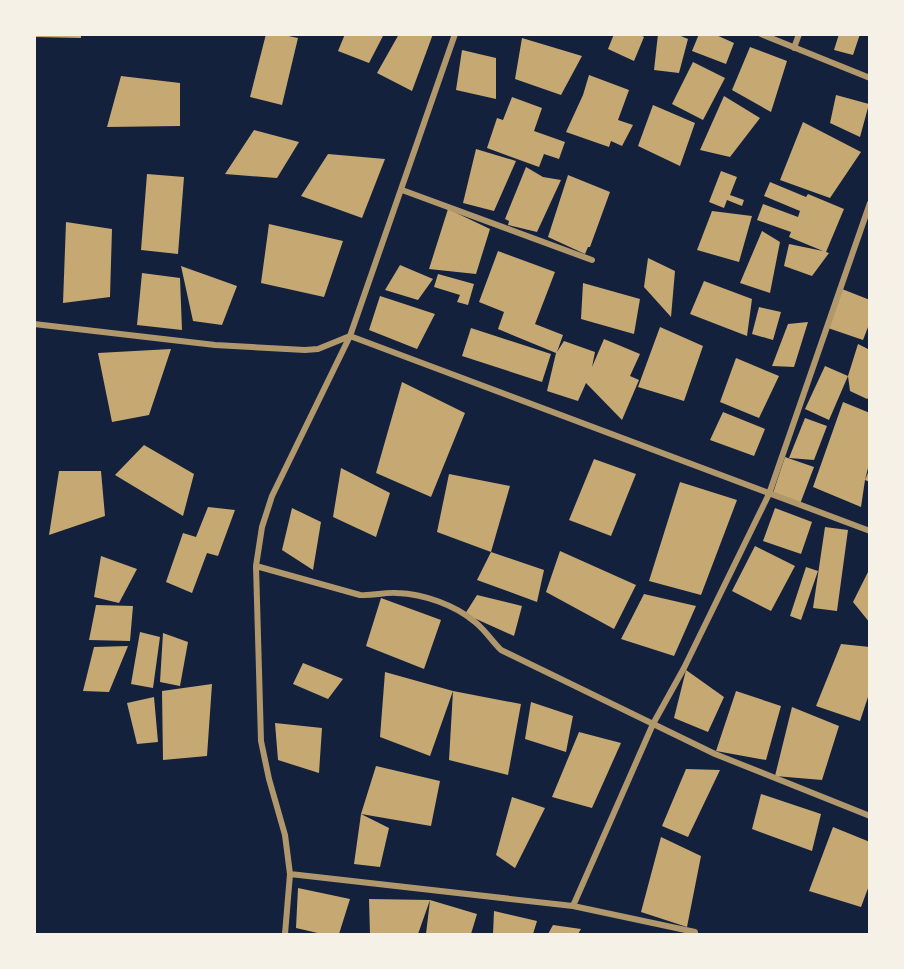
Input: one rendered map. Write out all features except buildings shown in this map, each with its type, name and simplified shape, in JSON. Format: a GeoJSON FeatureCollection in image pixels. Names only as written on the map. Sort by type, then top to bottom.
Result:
{"type":"FeatureCollection","features":[{"type":"Feature","properties":{"kind":"street"},"geometry":{"type":"LineString","coordinates":[[285,934],[291,874],[285,835],[261,741],[256,566],[262,527],[272,496],[350,336],[455,34]]}},
{"type":"Feature","properties":{"kind":"street"},"geometry":{"type":"LineString","coordinates":[[761,34],[870,78]]}},
{"type":"Feature","properties":{"kind":"street"},"geometry":{"type":"LineString","coordinates":[[794,48],[799,34]]}},
{"type":"Feature","properties":{"kind":"street"},"geometry":{"type":"LineString","coordinates":[[402,190],[592,261]]}},
{"type":"Feature","properties":{"kind":"street"},"geometry":{"type":"LineString","coordinates":[[573,906],[653,724],[684,668],[769,494],[870,203]]}},
{"type":"Feature","properties":{"kind":"street"},"geometry":{"type":"LineString","coordinates":[[34,324],[214,345],[305,350],[318,349],[350,336],[870,531]]}},
{"type":"Feature","properties":{"kind":"street"},"geometry":{"type":"LineString","coordinates":[[256,566],[360,595],[397,593],[423,596],[450,607],[476,623],[501,650],[749,769],[870,816]]}},
{"type":"Feature","properties":{"kind":"street"},"geometry":{"type":"LineString","coordinates":[[291,874],[573,906],[695,934]]}}]}
